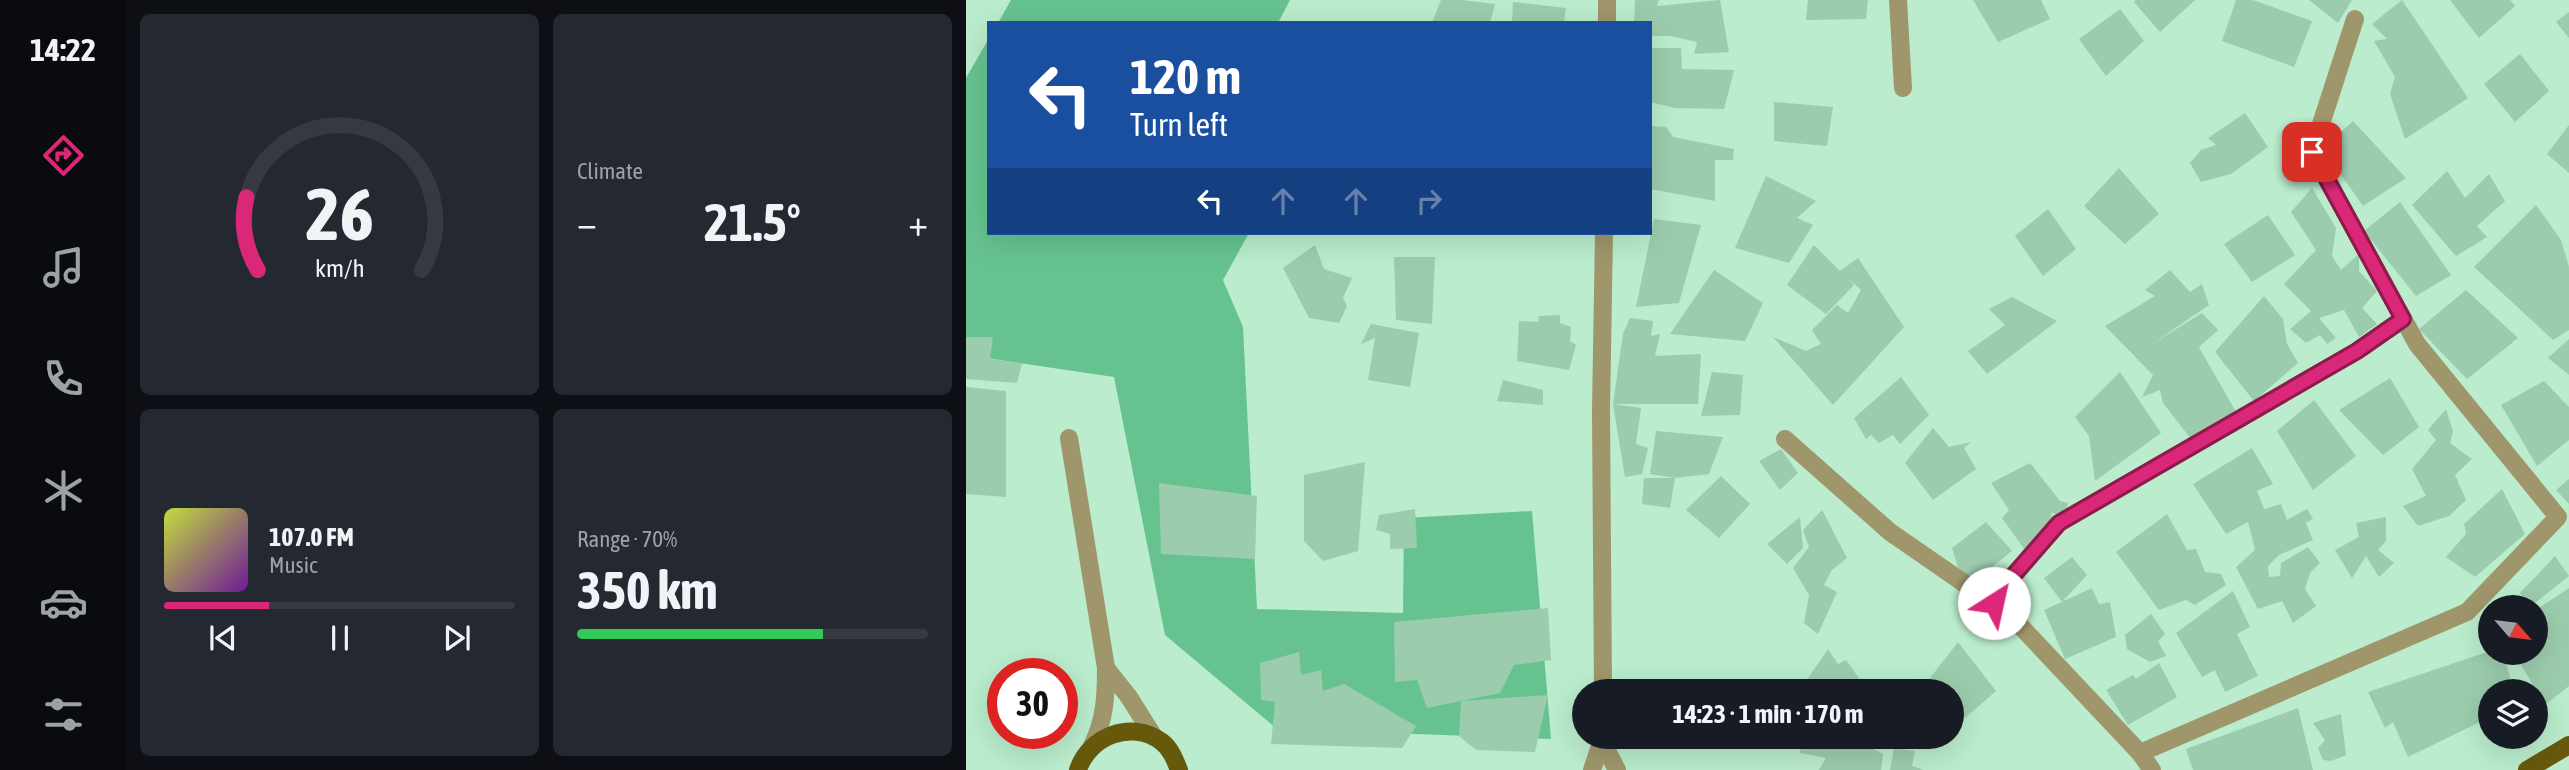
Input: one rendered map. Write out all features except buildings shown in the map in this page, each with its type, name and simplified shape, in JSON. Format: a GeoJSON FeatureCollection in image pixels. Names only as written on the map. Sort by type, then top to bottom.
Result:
{"type":"FeatureCollection","features":[{"type":"Feature","properties":{"kind":"main road"},"geometry":{"type":"LineString","coordinates":[[1076,767],[1092,746],[1105,737],[1119,732],[1134,732],[1154,737],[1164,743],[1176,762],[1190,770]]}},
{"type":"Feature","properties":{"kind":"main road"},"geometry":{"type":"LineString","coordinates":[[2527,770],[2569,745]]}},
{"type":"Feature","properties":{"kind":"street"},"geometry":{"type":"LineString","coordinates":[[1607,0],[1607,21]]}},
{"type":"Feature","properties":{"kind":"street"},"geometry":{"type":"LineString","coordinates":[[1898,0],[1903,88]]}},
{"type":"Feature","properties":{"kind":"street"},"geometry":{"type":"LineString","coordinates":[[2140,753],[2467,612],[2558,517],[2417,344],[2312,152],[2355,19]]}},
{"type":"Feature","properties":{"kind":"street"},"geometry":{"type":"LineString","coordinates":[[1603,679],[1601,411],[1604,235]]}},
{"type":"Feature","properties":{"kind":"street"},"geometry":{"type":"LineString","coordinates":[[1994,603],[2012,577],[2059,523],[2357,351],[2403,319]]}},
{"type":"Feature","properties":{"kind":"street"},"geometry":{"type":"LineString","coordinates":[[1069,438],[1106,668],[1106,702],[1102,726],[1092,746]]}},
{"type":"Feature","properties":{"kind":"street"},"geometry":{"type":"LineString","coordinates":[[1785,439],[1890,532],[2010,615],[2140,753],[2152,770]]}},
{"type":"Feature","properties":{"kind":"street"},"geometry":{"type":"LineString","coordinates":[[1106,668],[1129,697],[1154,737]]}},
{"type":"Feature","properties":{"kind":"street"},"geometry":{"type":"LineString","coordinates":[[1592,770],[1600,749]]}},
{"type":"Feature","properties":{"kind":"street"},"geometry":{"type":"LineString","coordinates":[[1607,749],[1617,770]]}},
{"type":"Feature","properties":{"kind":"green space"},"geometry":{"type":"Polygon","coordinates":[[[1011,0],[1290,0],[1279,21],[999,21],[1011,0]]]}},
{"type":"Feature","properties":{"kind":"green space"},"geometry":{"type":"Polygon","coordinates":[[[987,41],[987,235],[1248,235],[1223,280],[1243,327],[1257,609],[1403,613],[1404,518],[1532,511],[1551,739],[1277,729],[1165,635],[1114,377],[966,355],[966,78],[987,41]]]}},
{"type":"Feature","properties":{"kind":"route"},"geometry":{"type":"LineString","coordinates":[[1994,603],[2012,577],[2059,523],[2357,351],[2403,319],[2312,152]]}}]}
